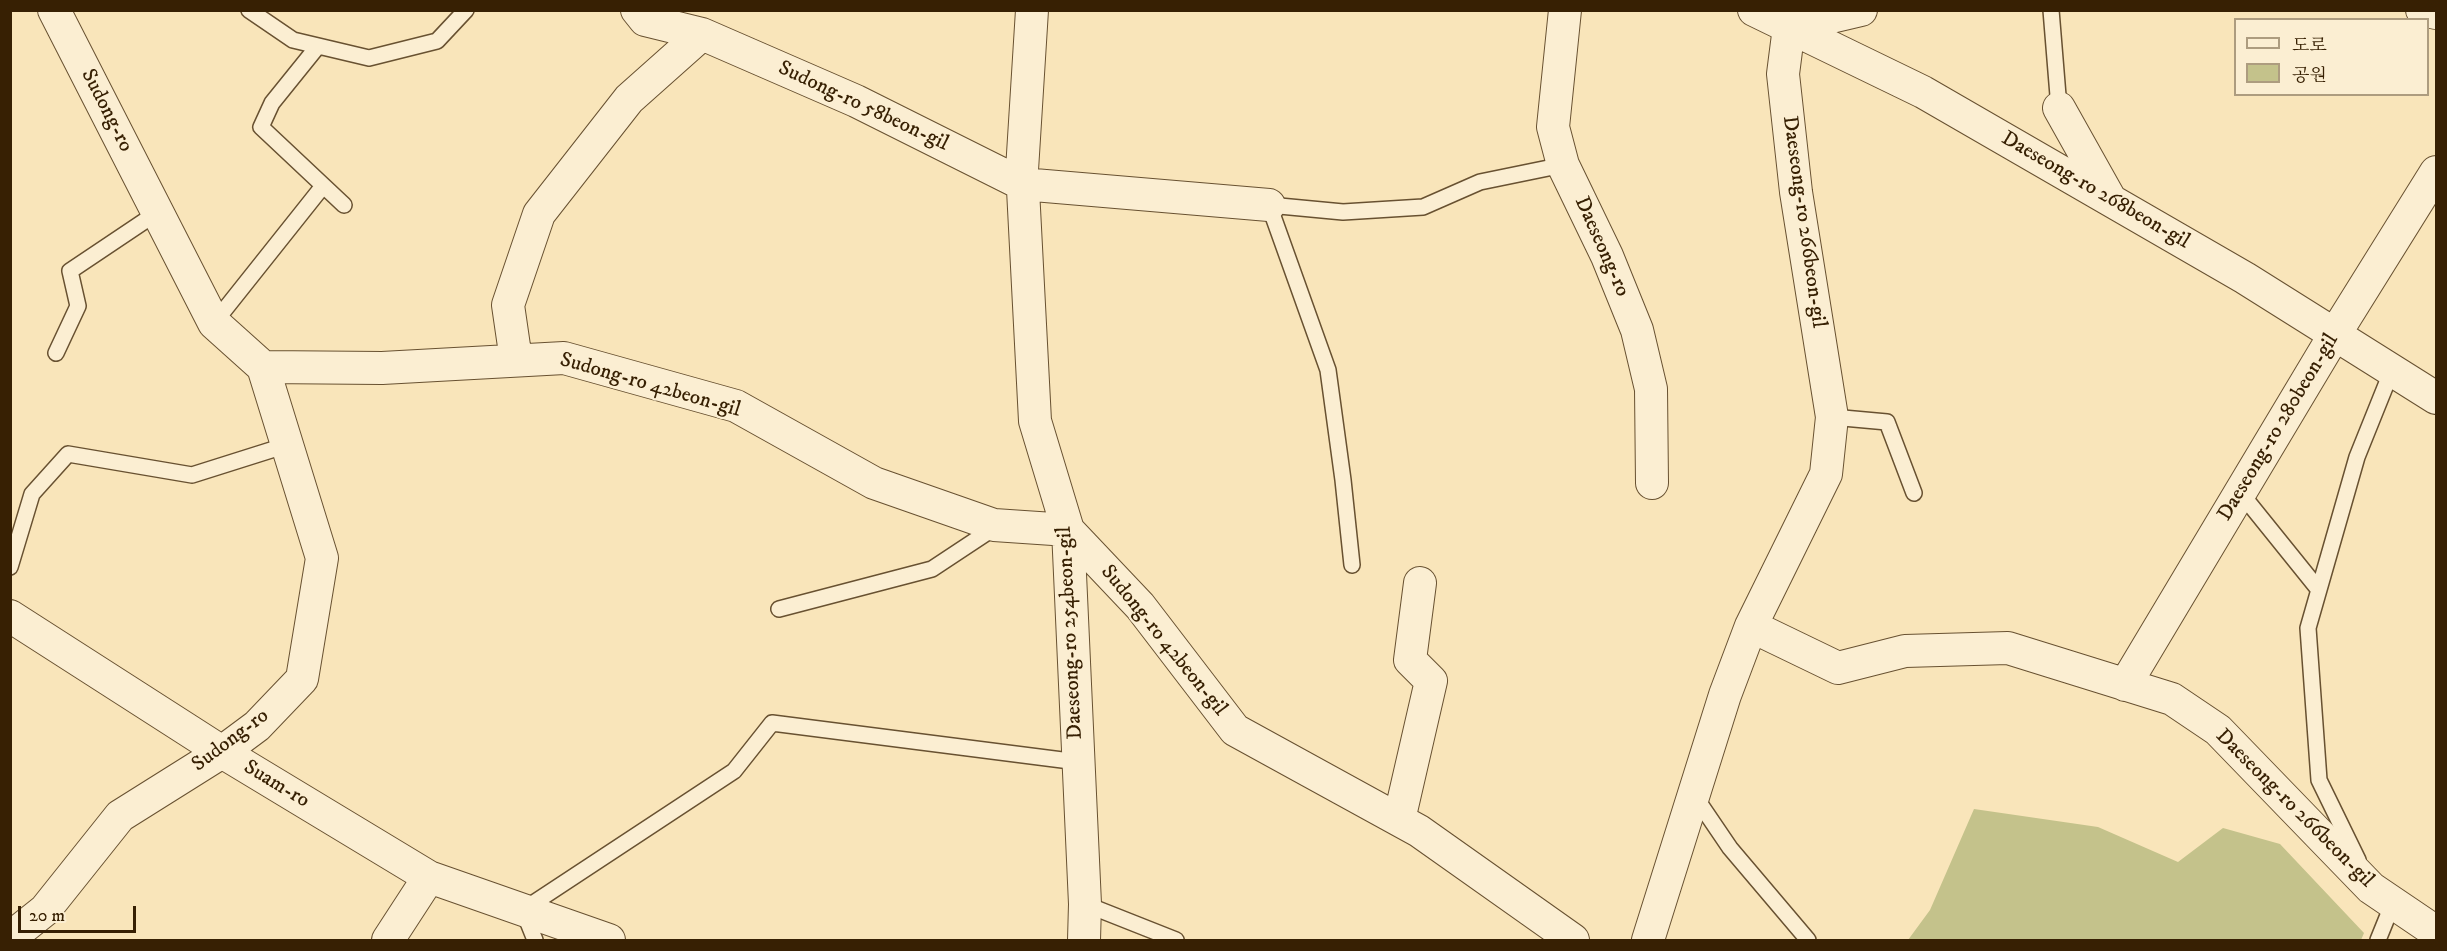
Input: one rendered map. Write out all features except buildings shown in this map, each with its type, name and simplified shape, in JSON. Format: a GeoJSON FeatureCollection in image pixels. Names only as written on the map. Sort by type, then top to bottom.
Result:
{"type":"FeatureCollection","features":[{"type":"Feature","properties":{"kind":"street","name":"Sudong-ro"},"geometry":{"type":"LineString","coordinates":[[10,938],[45,910],[120,816],[222,752],[257,726],[302,679],[322,558],[262,367],[214,323],[54,10]]}},
{"type":"Feature","properties":{"kind":"street","name":"Sudong-ro 58beon-gil"},"geometry":{"type":"LineString","coordinates":[[637,10],[645,21],[702,34],[856,101],[1022,184]]}},
{"type":"Feature","properties":{"kind":"street","name":"Daeseong-ro 254beon-gil"},"geometry":{"type":"LineString","coordinates":[[1032,10],[1022,184],[1035,422],[1068,530],[1084,940]]}},
{"type":"Feature","properties":{"kind":"street","name":"Daeseong-ro"},"geometry":{"type":"LineString","coordinates":[[1565,10],[1553,127],[1563,165],[1607,256],[1637,330],[1651,389],[1652,483]]}},
{"type":"Feature","properties":{"kind":"street"},"geometry":{"type":"LineString","coordinates":[[1754,10],[1794,19],[1861,10]]}},
{"type":"Feature","properties":{"kind":"street"},"geometry":{"type":"LineString","coordinates":[[2422,10],[2436,13]]}},
{"type":"Feature","properties":{"kind":"street","name":"Daeseong-ro 268beon-gil"},"geometry":{"type":"LineString","coordinates":[[1794,19],[2245,278],[2436,398]]}},
{"type":"Feature","properties":{"kind":"street","name":"Daeseong-ro 266beon-gil"},"geometry":{"type":"LineString","coordinates":[[1648,940],[1725,695],[1751,626],[1826,474],[1832,417],[1796,192],[1783,74],[1794,19]]}},
{"type":"Feature","properties":{"kind":"street"},"geometry":{"type":"LineString","coordinates":[[516,360],[508,305],[539,214],[629,99],[702,34]]}},
{"type":"Feature","properties":{"kind":"street"},"geometry":{"type":"LineString","coordinates":[[2059,108],[2110,200]]}},
{"type":"Feature","properties":{"kind":"street","name":"Daeseong-ro 280beon-gil"},"geometry":{"type":"LineString","coordinates":[[2125,686],[2335,334],[2436,172]]}},
{"type":"Feature","properties":{"kind":"street"},"geometry":{"type":"LineString","coordinates":[[1022,184],[1269,206]]}},
{"type":"Feature","properties":{"kind":"street","name":"Sudong-ro 42beon-gil"},"geometry":{"type":"LineString","coordinates":[[262,367],[382,368],[564,358],[736,406],[873,483],[997,525],[1068,530],[1140,606],[1235,730],[1419,831],[1573,940]]}},
{"type":"Feature","properties":{"kind":"street"},"geometry":{"type":"LineString","coordinates":[[1399,820],[1431,681],[1410,660],[1420,583]]}},
{"type":"Feature","properties":{"kind":"street","name":"Suam-ro"},"geometry":{"type":"LineString","coordinates":[[10,616],[222,752],[429,877],[609,940]]}},
{"type":"Feature","properties":{"kind":"street","name":"Daeseong-ro 266beon-gil"},"geometry":{"type":"LineString","coordinates":[[1751,626],[1838,668],[1905,651],[2008,648],[2172,699],[2218,730],[2382,895],[2436,932]]}},
{"type":"Feature","properties":{"kind":"street"},"geometry":{"type":"LineString","coordinates":[[388,940],[429,877]]}},
{"type":"Feature","properties":{"kind":"lane"},"geometry":{"type":"LineString","coordinates":[[249,10],[293,40],[369,58],[437,41],[466,10]]}},
{"type":"Feature","properties":{"kind":"lane"},"geometry":{"type":"LineString","coordinates":[[2051,10],[2059,108]]}},
{"type":"Feature","properties":{"kind":"lane"},"geometry":{"type":"LineString","coordinates":[[318,46],[272,103],[261,127],[344,205]]}},
{"type":"Feature","properties":{"kind":"lane"},"geometry":{"type":"LineString","coordinates":[[1352,565],[1328,370],[1289,267],[1269,206],[1343,212],[1423,207],[1480,182],[1563,165]]}},
{"type":"Feature","properties":{"kind":"lane"},"geometry":{"type":"LineString","coordinates":[[214,323],[323,186]]}},
{"type":"Feature","properties":{"kind":"lane"},"geometry":{"type":"LineString","coordinates":[[56,352],[78,306],[70,271],[158,212]]}},
{"type":"Feature","properties":{"kind":"lane"},"geometry":{"type":"LineString","coordinates":[[2378,940],[2382,895],[2319,780],[2308,628],[2357,458],[2392,370]]}},
{"type":"Feature","properties":{"kind":"lane"},"geometry":{"type":"LineString","coordinates":[[1832,417],[1887,422],[1914,494]]}},
{"type":"Feature","properties":{"kind":"lane"},"geometry":{"type":"LineString","coordinates":[[10,567],[32,494],[68,454],[192,474],[287,445]]}},
{"type":"Feature","properties":{"kind":"lane"},"geometry":{"type":"LineString","coordinates":[[2240,492],[2319,590]]}},
{"type":"Feature","properties":{"kind":"lane"},"geometry":{"type":"LineString","coordinates":[[779,609],[932,569],[997,525]]}},
{"type":"Feature","properties":{"kind":"lane","name":"Daeseong-ro 254beon-gil"},"geometry":{"type":"LineString","coordinates":[[523,910],[734,771],[772,723],[1078,762]]}},
{"type":"Feature","properties":{"kind":"lane"},"geometry":{"type":"LineString","coordinates":[[1694,795],[1730,848],[1808,940]]}},
{"type":"Feature","properties":{"kind":"lane"},"geometry":{"type":"LineString","coordinates":[[1084,904],[1176,940]]}},
{"type":"Feature","properties":{"kind":"lane"},"geometry":{"type":"LineString","coordinates":[[523,910],[535,940]]}},
{"type":"Feature","properties":{"kind":"green space"},"geometry":{"type":"Polygon","coordinates":[[[1974,809],[2098,827],[2178,862],[2223,828],[2280,844],[2364,933],[2361,940],[1908,940],[1930,910],[1974,809]]]}}]}
